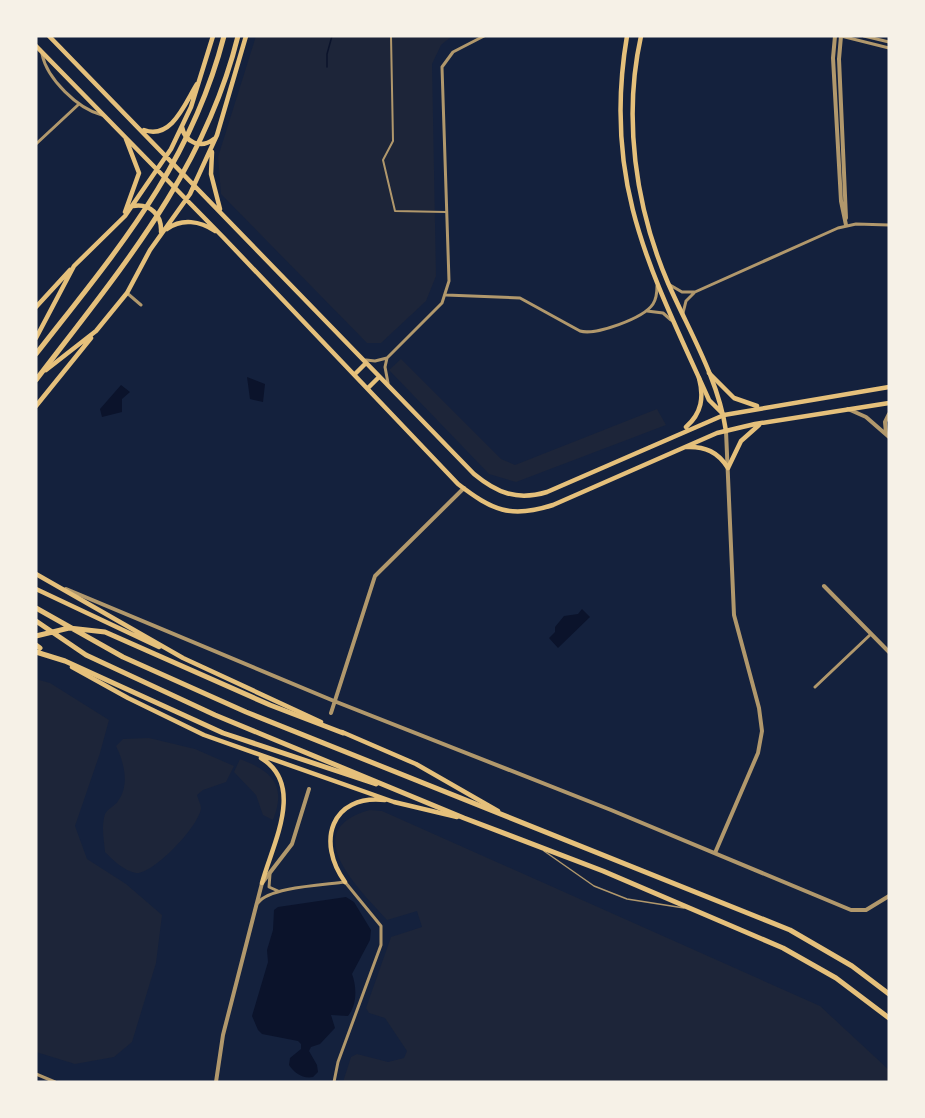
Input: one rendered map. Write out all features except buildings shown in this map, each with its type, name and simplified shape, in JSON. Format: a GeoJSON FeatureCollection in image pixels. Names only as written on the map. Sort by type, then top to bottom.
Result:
{"type":"FeatureCollection","features":[{"type":"Feature","properties":{"kind":"highway"},"geometry":{"type":"LineString","coordinates":[[36,354],[110,259],[158,192],[180,154],[206,95],[224,36]]}},
{"type":"Feature","properties":{"kind":"highway"},"geometry":{"type":"LineString","coordinates":[[37,379],[169,199],[200,145],[220,96],[238,36]]}},
{"type":"Feature","properties":{"kind":"highway"},"geometry":{"type":"LineString","coordinates":[[36,608],[123,657],[246,712],[501,812],[790,930],[852,966],[889,994]]}},
{"type":"Feature","properties":{"kind":"highway"},"geometry":{"type":"LineString","coordinates":[[36,621],[86,655],[128,676],[464,818],[693,909],[809,961],[863,997],[889,1018]]}},
{"type":"Feature","properties":{"kind":"highway"},"geometry":{"type":"LineString","coordinates":[[36,636],[69,628],[95,629],[343,733]]}},
{"type":"Feature","properties":{"kind":"highway"},"geometry":{"type":"LineString","coordinates":[[37,648],[199,722],[333,771],[401,792]]}},
{"type":"Feature","properties":{"kind":"main road"},"geometry":{"type":"LineString","coordinates":[[49,36],[167,155],[474,474],[490,487],[519,497],[547,492],[681,431],[724,415],[889,387]]}},
{"type":"Feature","properties":{"kind":"main road"},"geometry":{"type":"LineString","coordinates":[[36,307],[122,219],[158,170],[182,128],[213,36]]}},
{"type":"Feature","properties":{"kind":"main road"},"geometry":{"type":"LineString","coordinates":[[36,406],[127,293],[160,234],[195,185],[216,138],[246,36]]}},
{"type":"Feature","properties":{"kind":"main road"},"geometry":{"type":"LineString","coordinates":[[627,36],[620,98],[624,177],[636,229],[657,284],[709,400],[724,415]]}},
{"type":"Feature","properties":{"kind":"main road"},"geometry":{"type":"LineString","coordinates":[[641,36],[633,102],[635,161],[648,225],[668,283],[720,397],[726,431]]}},
{"type":"Feature","properties":{"kind":"main road"},"geometry":{"type":"LineString","coordinates":[[36,46],[124,134],[464,488],[496,509],[514,513],[533,512],[726,431],[889,403]]}},
{"type":"Feature","properties":{"kind":"main road"},"geometry":{"type":"LineString","coordinates":[[137,125],[153,132],[166,129],[201,77]]}},
{"type":"Feature","properties":{"kind":"main road"},"geometry":{"type":"LineString","coordinates":[[182,128],[186,137],[199,144],[208,143],[216,138]]}},
{"type":"Feature","properties":{"kind":"main road"},"geometry":{"type":"LineString","coordinates":[[122,219],[139,173],[136,160],[124,134]]}},
{"type":"Feature","properties":{"kind":"main road"},"geometry":{"type":"LineString","coordinates":[[216,138],[211,174],[216,198],[223,213]]}},
{"type":"Feature","properties":{"kind":"main road"},"geometry":{"type":"LineString","coordinates":[[133,206],[145,206],[155,212],[161,223],[160,234]]}},
{"type":"Feature","properties":{"kind":"main road"},"geometry":{"type":"LineString","coordinates":[[160,234],[173,225],[188,222],[207,226],[223,237]]}},
{"type":"Feature","properties":{"kind":"main road"},"geometry":{"type":"LineString","coordinates":[[36,338],[74,266]]}},
{"type":"Feature","properties":{"kind":"main road"},"geometry":{"type":"LineString","coordinates":[[37,379],[56,361],[96,331]]}},
{"type":"Feature","properties":{"kind":"main road"},"geometry":{"type":"LineString","coordinates":[[355,374],[364,361]]}},
{"type":"Feature","properties":{"kind":"main road"},"geometry":{"type":"LineString","coordinates":[[709,373],[734,399],[753,406],[766,407]]}},
{"type":"Feature","properties":{"kind":"main road"},"geometry":{"type":"LineString","coordinates":[[368,388],[380,377]]}},
{"type":"Feature","properties":{"kind":"main road"},"geometry":{"type":"LineString","coordinates":[[681,431],[690,424],[700,408],[702,390],[699,378]]}},
{"type":"Feature","properties":{"kind":"main road"},"geometry":{"type":"LineString","coordinates":[[684,447],[703,448],[714,452],[728,468],[741,441],[764,423]]}},
{"type":"Feature","properties":{"kind":"main road"},"geometry":{"type":"LineString","coordinates":[[36,574],[183,658]]}},
{"type":"Feature","properties":{"kind":"main road"},"geometry":{"type":"LineString","coordinates":[[36,589],[343,733],[416,764],[501,812]]}},
{"type":"Feature","properties":{"kind":"main road"},"geometry":{"type":"LineString","coordinates":[[37,648],[178,723],[253,754],[394,802],[464,818]]}},
{"type":"Feature","properties":{"kind":"main road"},"geometry":{"type":"LineString","coordinates":[[253,754],[274,769],[285,796],[283,813],[261,883]]}},
{"type":"Feature","properties":{"kind":"main road"},"geometry":{"type":"LineString","coordinates":[[345,882],[329,853],[329,837],[334,824],[349,808],[363,801],[394,802]]}},
{"type":"Feature","properties":{"kind":"street"},"geometry":{"type":"LineString","coordinates":[[391,36],[393,141],[383,160],[395,210],[446,212]]}},
{"type":"Feature","properties":{"kind":"street"},"geometry":{"type":"LineString","coordinates":[[364,361],[375,362],[387,358],[439,306],[446,295],[448,280],[442,67],[453,52],[484,36]]}},
{"type":"Feature","properties":{"kind":"street"},"geometry":{"type":"LineString","coordinates":[[835,36],[833,58],[841,201],[846,225]]}},
{"type":"Feature","properties":{"kind":"street"},"geometry":{"type":"LineString","coordinates":[[846,225],[839,59],[841,36],[889,48]]}},
{"type":"Feature","properties":{"kind":"street"},"geometry":{"type":"LineString","coordinates":[[864,36],[889,42]]}},
{"type":"Feature","properties":{"kind":"street"},"geometry":{"type":"LineString","coordinates":[[42,52],[47,70],[79,104],[88,111],[105,116]]}},
{"type":"Feature","properties":{"kind":"street"},"geometry":{"type":"LineString","coordinates":[[36,144],[79,104]]}},
{"type":"Feature","properties":{"kind":"street"},"geometry":{"type":"LineString","coordinates":[[683,315],[686,301],[695,292],[846,225],[889,225]]}},
{"type":"Feature","properties":{"kind":"street"},"geometry":{"type":"LineString","coordinates":[[668,283],[682,292],[695,292]]}},
{"type":"Feature","properties":{"kind":"street"},"geometry":{"type":"LineString","coordinates":[[446,295],[515,296],[533,303],[580,331],[590,333],[601,331],[646,311],[656,298],[657,284]]}},
{"type":"Feature","properties":{"kind":"street"},"geometry":{"type":"LineString","coordinates":[[127,293],[141,304]]}},
{"type":"Feature","properties":{"kind":"street"},"geometry":{"type":"LineString","coordinates":[[646,311],[663,313],[676,326]]}},
{"type":"Feature","properties":{"kind":"street"},"geometry":{"type":"LineString","coordinates":[[387,358],[385,374],[392,390]]}},
{"type":"Feature","properties":{"kind":"street"},"geometry":{"type":"LineString","coordinates":[[848,409],[866,417],[887,435]]}},
{"type":"Feature","properties":{"kind":"street"},"geometry":{"type":"LineString","coordinates":[[887,435],[885,422],[889,414]]}},
{"type":"Feature","properties":{"kind":"street"},"geometry":{"type":"LineString","coordinates":[[715,853],[758,753],[762,731],[759,708],[734,615],[726,431]]}},
{"type":"Feature","properties":{"kind":"street"},"geometry":{"type":"LineString","coordinates":[[331,713],[375,576],[464,488]]}},
{"type":"Feature","properties":{"kind":"street"},"geometry":{"type":"LineString","coordinates":[[824,586],[889,652]]}},
{"type":"Feature","properties":{"kind":"street"},"geometry":{"type":"LineString","coordinates":[[60,587],[334,701],[715,853],[851,910],[866,910],[889,896]]}},
{"type":"Feature","properties":{"kind":"street"},"geometry":{"type":"LineString","coordinates":[[815,687],[871,634]]}},
{"type":"Feature","properties":{"kind":"street"},"geometry":{"type":"LineString","coordinates":[[216,1082],[225,1028],[258,903],[261,883],[292,844],[309,789]]}},
{"type":"Feature","properties":{"kind":"street"},"geometry":{"type":"LineString","coordinates":[[272,870],[268,883],[272,889],[280,892]]}},
{"type":"Feature","properties":{"kind":"street"},"geometry":{"type":"LineString","coordinates":[[258,903],[262,898],[280,892],[345,882],[381,926],[382,938],[338,1062],[334,1082]]}},
{"type":"Feature","properties":{"kind":"street"},"geometry":{"type":"LineString","coordinates":[[36,1074],[55,1082]]}},
{"type":"Feature","properties":{"kind":"lane"},"geometry":{"type":"LineString","coordinates":[[535,846],[594,886],[627,899],[693,909]]}},
{"type":"Feature","properties":{"kind":"shaded area"},"geometry":{"type":"Polygon","coordinates":[[[256,36],[452,36],[441,45],[432,64],[436,276],[426,301],[381,343],[367,343],[221,194],[218,157],[256,36]]]}},
{"type":"Feature","properties":{"kind":"shaded area"},"geometry":{"type":"Polygon","coordinates":[[[401,359],[501,459],[515,465],[657,409],[666,425],[516,482],[489,474],[389,370],[401,359]]]}},
{"type":"Feature","properties":{"kind":"shaded area"},"geometry":{"type":"Polygon","coordinates":[[[247,377],[265,384],[263,402],[250,399],[247,377]]]}},
{"type":"Feature","properties":{"kind":"shaded area"},"geometry":{"type":"Polygon","coordinates":[[[121,385],[130,392],[122,399],[122,412],[102,417],[100,409],[121,385]]]}},
{"type":"Feature","properties":{"kind":"shaded area"},"geometry":{"type":"Polygon","coordinates":[[[582,609],[590,617],[558,648],[549,638],[555,632],[555,627],[564,616],[578,614],[582,609]]]}},
{"type":"Feature","properties":{"kind":"shaded area"},"geometry":{"type":"Polygon","coordinates":[[[36,679],[50,683],[109,720],[75,826],[87,859],[126,884],[162,915],[156,963],[132,1042],[114,1057],[75,1064],[36,1052],[36,679]]]}},
{"type":"Feature","properties":{"kind":"shaded area"},"geometry":{"type":"Polygon","coordinates":[[[149,738],[195,749],[234,766],[226,782],[203,790],[197,795],[201,808],[199,816],[174,848],[153,866],[136,873],[123,868],[105,852],[103,824],[105,814],[118,801],[124,788],[125,774],[116,746],[123,739],[149,738]]]}},
{"type":"Feature","properties":{"kind":"shaded area"},"geometry":{"type":"Polygon","coordinates":[[[240,759],[261,769],[274,781],[278,797],[273,820],[263,815],[256,795],[234,772],[240,759]]]}},
{"type":"Feature","properties":{"kind":"shaded area"},"geometry":{"type":"Polygon","coordinates":[[[370,810],[382,811],[820,1006],[889,1070],[889,1082],[343,1082],[351,1057],[357,1054],[388,1062],[404,1058],[407,1051],[385,1018],[369,1013],[366,1008],[391,937],[422,927],[417,911],[387,920],[362,893],[340,861],[335,845],[338,831],[348,819],[370,810]]]}},
{"type":"Feature","properties":{"kind":"shaded area"},"geometry":{"type":"Polygon","coordinates":[[[346,897],[354,902],[371,930],[370,940],[352,974],[355,996],[351,1012],[348,1016],[331,1015],[335,1028],[320,1044],[311,1047],[309,1051],[317,1065],[318,1072],[313,1077],[306,1077],[296,1073],[289,1065],[290,1058],[301,1049],[301,1044],[298,1041],[262,1034],[252,1016],[268,962],[267,950],[273,930],[274,910],[278,907],[346,897]]]}},
{"type":"Feature","properties":{"kind":"waterway"},"geometry":{"type":"LineString","coordinates":[[327,67],[327,54],[332,36]]}}]}
